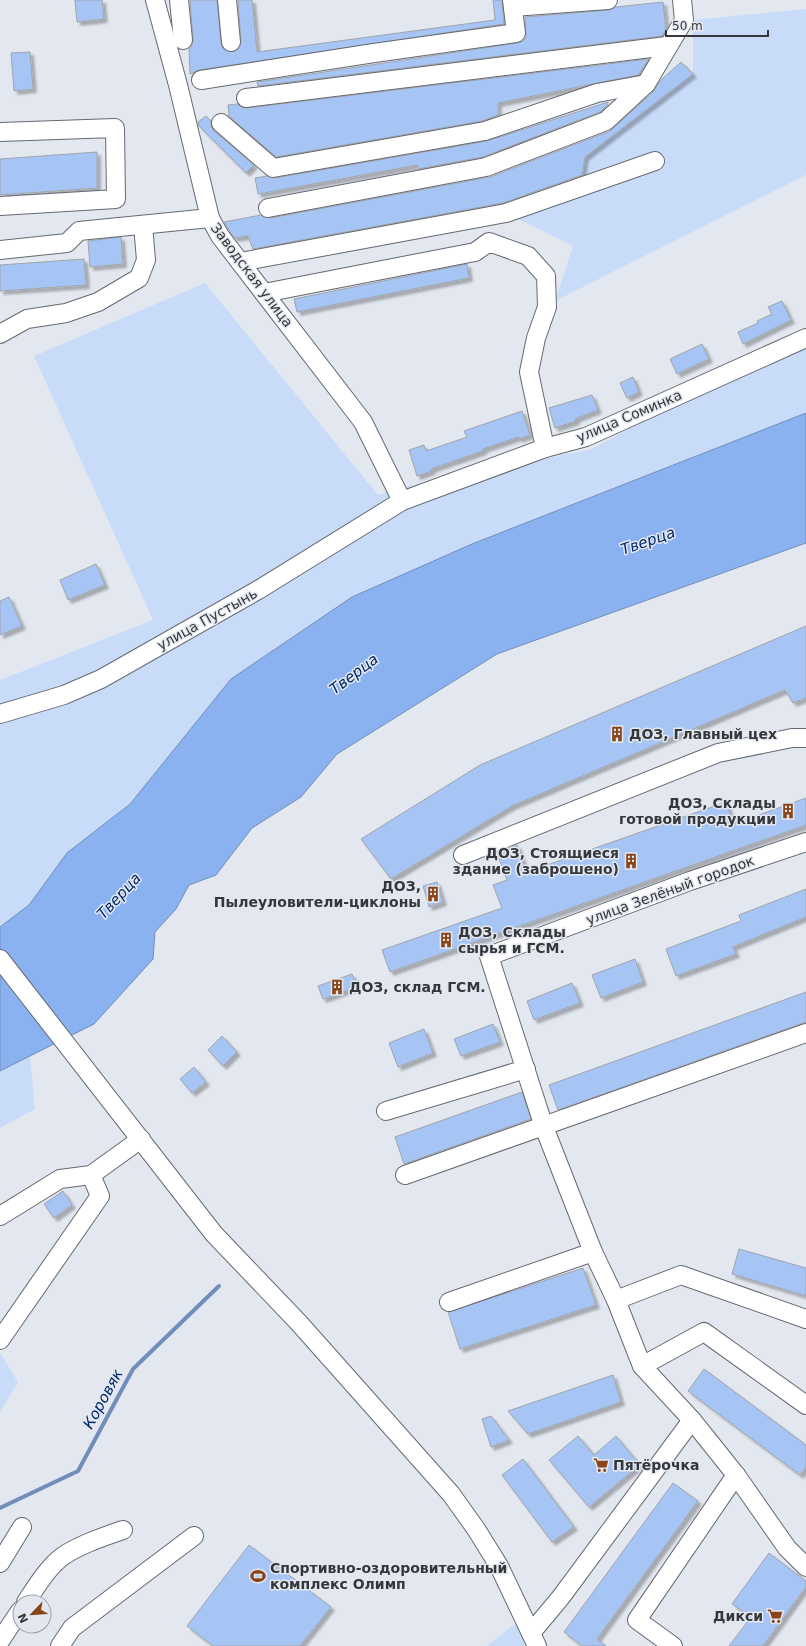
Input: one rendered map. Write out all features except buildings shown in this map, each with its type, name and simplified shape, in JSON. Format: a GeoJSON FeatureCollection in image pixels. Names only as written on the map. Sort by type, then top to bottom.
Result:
{"type":"FeatureCollection","features":[{"type":"Feature","properties":{"kind":"street","name":"Заводская улица"},"geometry":{"type":"LineString","coordinates":[[155,0],[210,218],[220,236],[363,422],[402,501]]}},
{"type":"Feature","properties":{"kind":"street"},"geometry":{"type":"LineString","coordinates":[[179,0],[183,40]]}},
{"type":"Feature","properties":{"kind":"street"},"geometry":{"type":"LineString","coordinates":[[227,0],[231,42]]}},
{"type":"Feature","properties":{"kind":"street"},"geometry":{"type":"LineString","coordinates":[[201,80],[516,33],[513,3],[608,0]]}},
{"type":"Feature","properties":{"kind":"street"},"geometry":{"type":"LineString","coordinates":[[268,208],[486,167],[606,121],[646,84],[667,46],[684,20],[682,0]]}},
{"type":"Feature","properties":{"kind":"street"},"geometry":{"type":"LineString","coordinates":[[246,98],[667,46]]}},
{"type":"Feature","properties":{"kind":"street"},"geometry":{"type":"LineString","coordinates":[[221,123],[273,168],[485,131],[597,93],[646,84]]}},
{"type":"Feature","properties":{"kind":"street"},"geometry":{"type":"LineString","coordinates":[[0,132],[115,128],[116,199],[0,206]]}},
{"type":"Feature","properties":{"kind":"street"},"geometry":{"type":"LineString","coordinates":[[240,262],[506,213],[655,161]]}},
{"type":"Feature","properties":{"kind":"street"},"geometry":{"type":"LineString","coordinates":[[0,250],[67,244],[79,231],[210,218]]}},
{"type":"Feature","properties":{"kind":"street"},"geometry":{"type":"LineString","coordinates":[[0,322],[66,313],[98,302],[140,278],[146,260],[143,225]]}},
{"type":"Feature","properties":{"kind":"street"},"geometry":{"type":"LineString","coordinates":[[264,292],[475,252],[489,242],[528,256],[546,276],[547,307],[536,338],[529,372],[545,448]]}},
{"type":"Feature","properties":{"kind":"street"},"geometry":{"type":"LineString","coordinates":[[0,334],[26,319]]}},
{"type":"Feature","properties":{"kind":"street","name":"улица Соминка"},"geometry":{"type":"LineString","coordinates":[[402,501],[545,448],[586,437],[806,338]]}},
{"type":"Feature","properties":{"kind":"street","name":"улица Пустынь"},"geometry":{"type":"LineString","coordinates":[[0,714],[64,695],[101,679],[258,590],[402,501]]}},
{"type":"Feature","properties":{"kind":"street"},"geometry":{"type":"LineString","coordinates":[[463,855],[718,753],[792,738],[806,738]]}},
{"type":"Feature","properties":{"kind":"street","name":"улица Зелёный городок"},"geometry":{"type":"LineString","coordinates":[[526,1069],[489,956],[690,881],[806,842]]}},
{"type":"Feature","properties":{"kind":"street"},"geometry":{"type":"LineString","coordinates":[[0,959],[214,1234],[299,1323],[451,1494],[476,1529],[499,1566],[534,1640]]}},
{"type":"Feature","properties":{"kind":"street"},"geometry":{"type":"LineString","coordinates":[[404,1175],[544,1127],[806,1033]]}},
{"type":"Feature","properties":{"kind":"street"},"geometry":{"type":"LineString","coordinates":[[386,1111],[526,1069],[544,1127],[593,1252],[616,1300],[642,1366],[692,1420],[736,1475],[787,1548],[806,1567]]}},
{"type":"Feature","properties":{"kind":"street"},"geometry":{"type":"LineString","coordinates":[[0,1216],[60,1179],[91,1175],[141,1139]]}},
{"type":"Feature","properties":{"kind":"street"},"geometry":{"type":"LineString","coordinates":[[0,1340],[100,1196],[91,1175]]}},
{"type":"Feature","properties":{"kind":"street"},"geometry":{"type":"LineString","coordinates":[[450,1302],[593,1252]]}},
{"type":"Feature","properties":{"kind":"street"},"geometry":{"type":"LineString","coordinates":[[616,1300],[681,1275],[806,1319]]}},
{"type":"Feature","properties":{"kind":"street"},"geometry":{"type":"LineString","coordinates":[[642,1366],[704,1332],[806,1405]]}},
{"type":"Feature","properties":{"kind":"street"},"geometry":{"type":"LineString","coordinates":[[534,1640],[561,1597],[692,1420]]}},
{"type":"Feature","properties":{"kind":"street"},"geometry":{"type":"LineString","coordinates":[[673,1646],[637,1620],[736,1475]]}},
{"type":"Feature","properties":{"kind":"street"},"geometry":{"type":"LineString","coordinates":[[0,1563],[22,1527]]}},
{"type":"Feature","properties":{"kind":"street"},"geometry":{"type":"LineString","coordinates":[[32,1594],[42,1579],[63,1557],[93,1541],[123,1530]]}},
{"type":"Feature","properties":{"kind":"street"},"geometry":{"type":"LineString","coordinates":[[60,1646],[72,1628],[194,1536]]}},
{"type":"Feature","properties":{"kind":"street"},"geometry":{"type":"LineString","coordinates":[[0,1640],[12,1623]]}},
{"type":"Feature","properties":{"kind":"shaded area"},"geometry":{"type":"Polygon","coordinates":[[[806,9],[806,175],[555,301],[573,246],[506,213],[581,187],[585,157],[693,74],[693,20],[806,9]]]}},
{"type":"Feature","properties":{"kind":"shaded area"},"geometry":{"type":"Polygon","coordinates":[[[205,283],[378,495],[399,488],[592,449],[806,330],[806,413],[472,544],[352,597],[231,679],[129,804],[67,853],[29,905],[0,927],[0,680],[153,620],[34,356],[205,283]]]}},
{"type":"Feature","properties":{"kind":"shaded area"},"geometry":{"type":"Polygon","coordinates":[[[30,1057],[35,1109],[0,1128],[0,1071],[30,1057]]]}},
{"type":"Feature","properties":{"kind":"shaded area"},"geometry":{"type":"Polygon","coordinates":[[[0,1353],[18,1382],[0,1412],[0,1353]]]}},
{"type":"Feature","properties":{"kind":"shaded area"},"geometry":{"type":"Polygon","coordinates":[[[516,1623],[528,1646],[487,1646],[516,1623]]]}},
{"type":"Feature","properties":{"kind":"water","name":"Тверца"},"geometry":{"type":"Polygon","coordinates":[[[806,413],[806,543],[497,654],[337,754],[301,797],[252,828],[216,875],[189,885],[176,909],[155,932],[153,959],[94,1024],[0,1071],[0,927],[29,905],[67,853],[130,804],[231,679],[352,597],[472,544],[806,413]]]}},
{"type":"Feature","properties":{"kind":"waterway","name":"Коровяк"},"geometry":{"type":"LineString","coordinates":[[0,1508],[78,1471],[133,1369],[219,1286]]}},
{"type":"Feature","properties":{"kind":"place","name":"ДОЗ, Главный цех"},"geometry":{"type":"Point","coordinates":[617,734]}},
{"type":"Feature","properties":{"kind":"place","name":"ДОЗ, Склады готовой продукции"},"geometry":{"type":"Point","coordinates":[788,811]}},
{"type":"Feature","properties":{"kind":"place","name":"ДОЗ, Стоящиеся здание (заброшено)"},"geometry":{"type":"Point","coordinates":[631,861]}},
{"type":"Feature","properties":{"kind":"place","name":"ДОЗ, Пылеуловители-циклоны"},"geometry":{"type":"Point","coordinates":[433,894]}},
{"type":"Feature","properties":{"kind":"place","name":"ДОЗ, Склады сырья и ГСМ."},"geometry":{"type":"Point","coordinates":[446,940]}},
{"type":"Feature","properties":{"kind":"place","name":"ДОЗ, склад ГСМ."},"geometry":{"type":"Point","coordinates":[337,987]}},
{"type":"Feature","properties":{"kind":"place","name":"Пятёрочка"},"geometry":{"type":"Point","coordinates":[601,1465]}},
{"type":"Feature","properties":{"kind":"place","name":"Спортивно-оздоровительный комплекс Олимп"},"geometry":{"type":"Point","coordinates":[258,1576]}},
{"type":"Feature","properties":{"kind":"place","name":"Дикси"},"geometry":{"type":"Point","coordinates":[775,1616]}}]}
